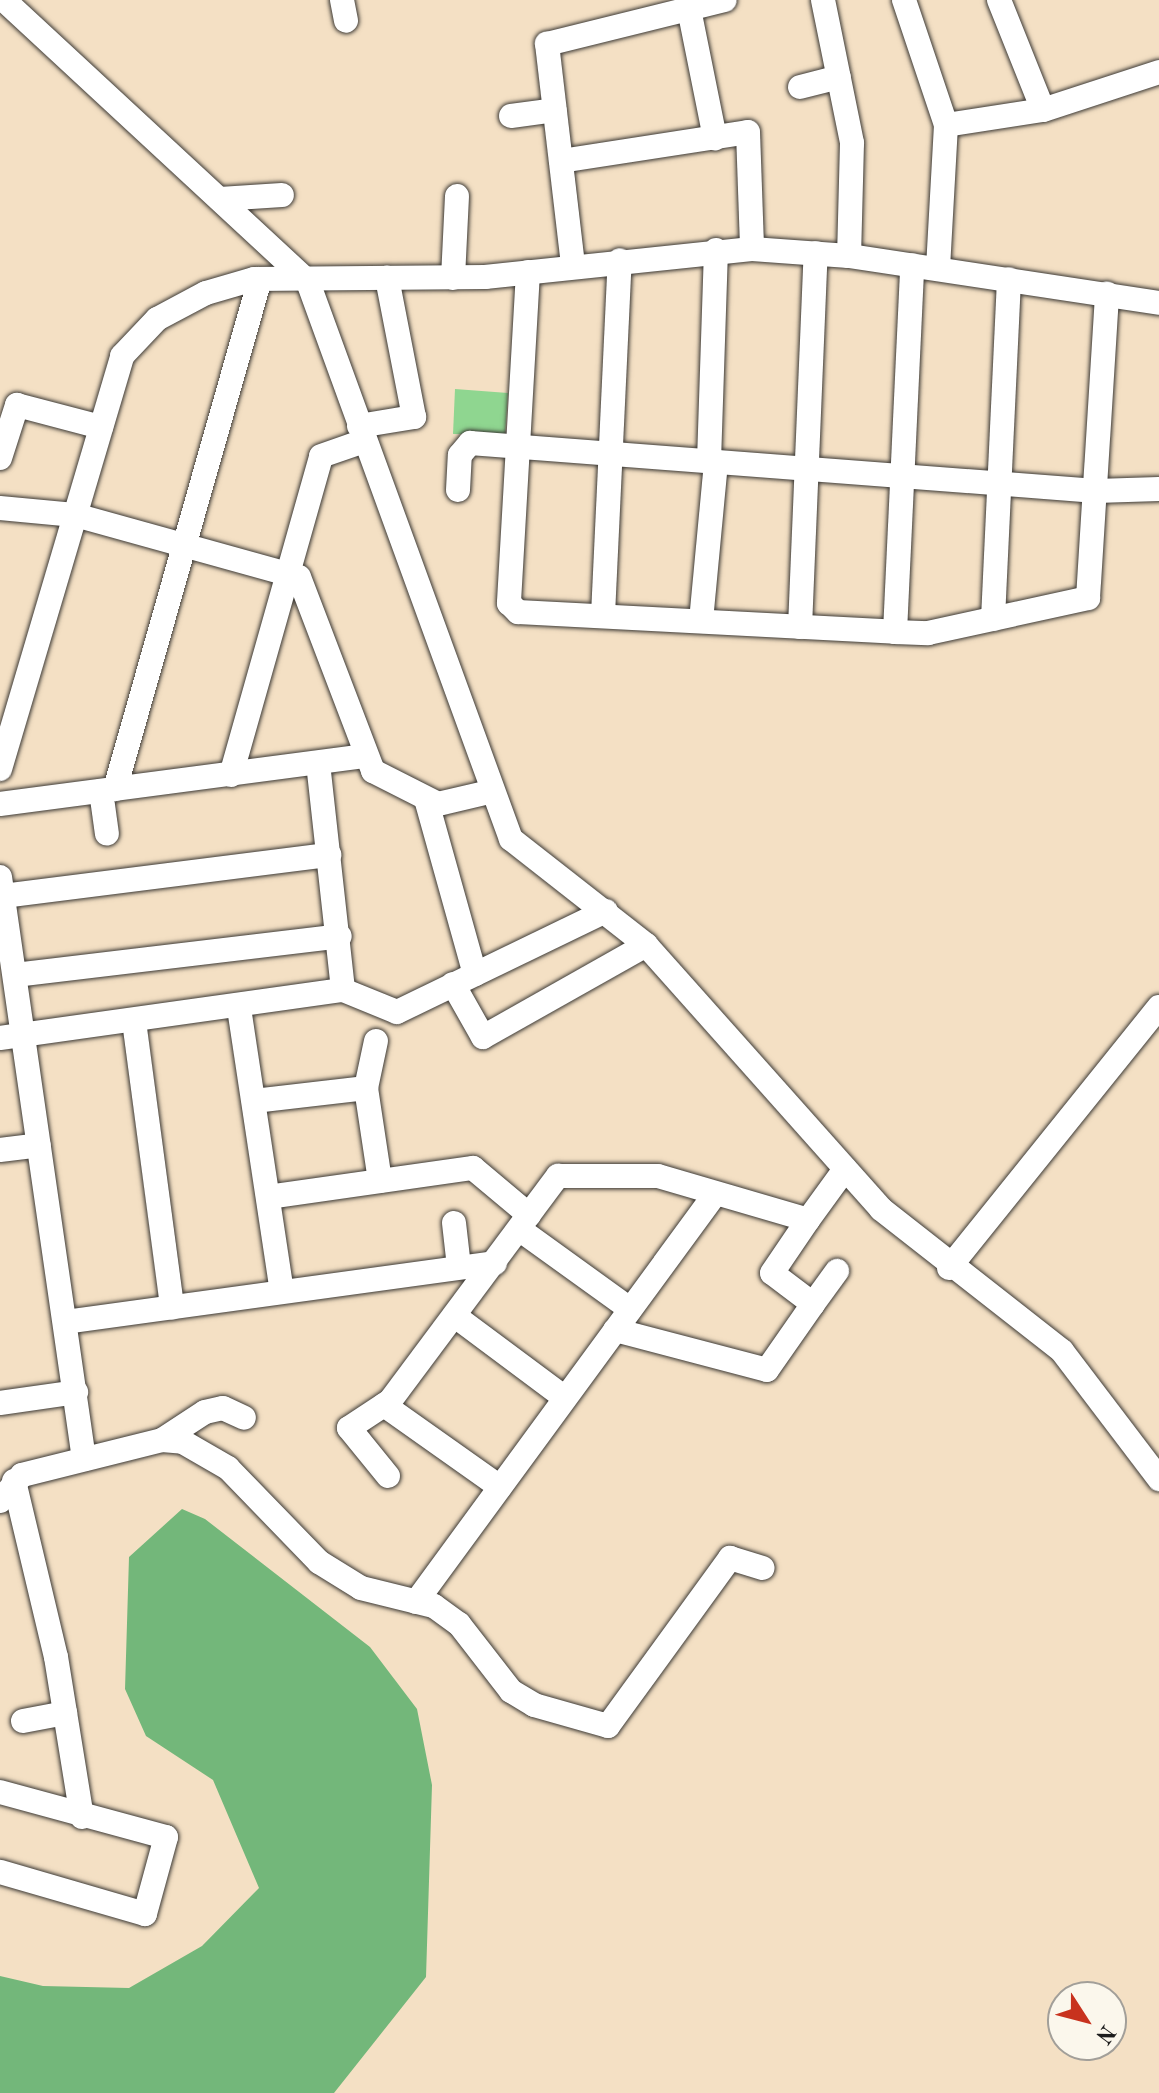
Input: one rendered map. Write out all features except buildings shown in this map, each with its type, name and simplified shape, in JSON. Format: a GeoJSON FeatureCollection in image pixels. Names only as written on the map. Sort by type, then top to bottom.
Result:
{"type":"FeatureCollection","features":[{"type":"Feature","properties":{"kind":"street"},"geometry":{"type":"LineString","coordinates":[[4,0],[308,282],[489,792],[511,839],[535,863],[606,911],[646,945],[845,1169],[949,1268],[1062,1351],[1159,1479]]}},
{"type":"Feature","properties":{"kind":"street"},"geometry":{"type":"LineString","coordinates":[[573,265],[547,44],[725,0]]}},
{"type":"Feature","properties":{"kind":"street"},"geometry":{"type":"LineString","coordinates":[[823,0],[852,143],[849,256]]}},
{"type":"Feature","properties":{"kind":"street"},"geometry":{"type":"LineString","coordinates":[[904,0],[946,125],[938,268]]}},
{"type":"Feature","properties":{"kind":"street"},"geometry":{"type":"LineString","coordinates":[[999,0],[1043,110]]}},
{"type":"Feature","properties":{"kind":"street"},"geometry":{"type":"LineString","coordinates":[[689,9],[715,138]]}},
{"type":"Feature","properties":{"kind":"street"},"geometry":{"type":"LineString","coordinates":[[946,125],[1043,110],[1159,72]]}},
{"type":"Feature","properties":{"kind":"street"},"geometry":{"type":"LineString","coordinates":[[800,87],[839,77]]}},
{"type":"Feature","properties":{"kind":"street"},"geometry":{"type":"LineString","coordinates":[[511,116],[555,110]]}},
{"type":"Feature","properties":{"kind":"street"},"geometry":{"type":"LineString","coordinates":[[561,161],[748,132],[752,249]]}},
{"type":"Feature","properties":{"kind":"street"},"geometry":{"type":"LineString","coordinates":[[220,199],[282,195]]}},
{"type":"Feature","properties":{"kind":"street"},"geometry":{"type":"LineString","coordinates":[[453,278],[457,196]]}},
{"type":"Feature","properties":{"kind":"street"},"geometry":{"type":"LineString","coordinates":[[1,763],[101,427],[134,339],[206,293],[260,279],[308,282],[453,278],[716,250],[752,249],[849,256],[1159,303]]}},
{"type":"Feature","properties":{"kind":"street"},"geometry":{"type":"LineString","coordinates":[[701,621],[712,462],[716,250]]}},
{"type":"Feature","properties":{"kind":"street"},"geometry":{"type":"LineString","coordinates":[[800,627],[816,253]]}},
{"type":"Feature","properties":{"kind":"street"},"geometry":{"type":"LineString","coordinates":[[603,615],[620,260]]}},
{"type":"Feature","properties":{"kind":"street"},"geometry":{"type":"LineString","coordinates":[[895,632],[905,476],[912,265]]}},
{"type":"Feature","properties":{"kind":"street"},"geometry":{"type":"LineString","coordinates":[[528,272],[509,603],[518,612],[895,632],[993,619],[1088,598],[1107,294]]}},
{"type":"Feature","properties":{"kind":"street"},"geometry":{"type":"LineString","coordinates":[[231,775],[321,456],[362,433],[414,417],[387,278]]}},
{"type":"Feature","properties":{"kind":"street"},"geometry":{"type":"LineString","coordinates":[[107,834],[108,790],[184,546],[260,279]]}},
{"type":"Feature","properties":{"kind":"street"},"geometry":{"type":"LineString","coordinates":[[993,619],[1009,279]]}},
{"type":"Feature","properties":{"kind":"street"},"geometry":{"type":"LineString","coordinates":[[0,458],[17,405],[101,427]]}},
{"type":"Feature","properties":{"kind":"street"},"geometry":{"type":"LineString","coordinates":[[458,490],[464,446],[516,447],[1096,491],[1159,489]]}},
{"type":"Feature","properties":{"kind":"street"},"geometry":{"type":"LineString","coordinates":[[0,508],[75,515],[299,577],[364,756],[373,771],[438,804],[489,792]]}},
{"type":"Feature","properties":{"kind":"street"},"geometry":{"type":"LineString","coordinates":[[0,804],[364,756]]}},
{"type":"Feature","properties":{"kind":"street"},"geometry":{"type":"LineString","coordinates":[[318,763],[340,936],[343,990]]}},
{"type":"Feature","properties":{"kind":"street"},"geometry":{"type":"LineString","coordinates":[[426,799],[464,979],[483,1037],[646,945]]}},
{"type":"Feature","properties":{"kind":"street"},"geometry":{"type":"LineString","coordinates":[[84,1459],[39,1145],[12,1036],[15,975],[2,887],[329,855]]}},
{"type":"Feature","properties":{"kind":"street"},"geometry":{"type":"LineString","coordinates":[[12,1036],[239,1008],[343,990],[397,1012],[606,911]]}},
{"type":"Feature","properties":{"kind":"street"},"geometry":{"type":"LineString","coordinates":[[15,975],[340,936]]}},
{"type":"Feature","properties":{"kind":"street"},"geometry":{"type":"LineString","coordinates":[[949,1268],[1159,1007]]}},
{"type":"Feature","properties":{"kind":"street"},"geometry":{"type":"LineString","coordinates":[[239,1008],[282,1291]]}},
{"type":"Feature","properties":{"kind":"street"},"geometry":{"type":"LineString","coordinates":[[134,1021],[172,1307]]}},
{"type":"Feature","properties":{"kind":"street"},"geometry":{"type":"LineString","coordinates":[[376,1041],[366,1088],[380,1181]]}},
{"type":"Feature","properties":{"kind":"street"},"geometry":{"type":"LineString","coordinates":[[254,1101],[366,1088]]}},
{"type":"Feature","properties":{"kind":"street"},"geometry":{"type":"LineString","coordinates":[[0,1150],[39,1145]]}},
{"type":"Feature","properties":{"kind":"street"},"geometry":{"type":"LineString","coordinates":[[268,1197],[473,1168],[524,1222],[630,1309]]}},
{"type":"Feature","properties":{"kind":"street"},"geometry":{"type":"LineString","coordinates":[[813,1304],[772,1273],[845,1169]]}},
{"type":"Feature","properties":{"kind":"street"},"geometry":{"type":"LineString","coordinates":[[388,1476],[349,1428],[384,1405],[455,1316],[558,1176],[658,1176],[808,1220]]}},
{"type":"Feature","properties":{"kind":"street"},"geometry":{"type":"LineString","coordinates":[[416,1602],[715,1194]]}},
{"type":"Feature","properties":{"kind":"street"},"geometry":{"type":"LineString","coordinates":[[454,1223],[459,1267]]}},
{"type":"Feature","properties":{"kind":"street"},"geometry":{"type":"LineString","coordinates":[[65,1322],[495,1263]]}},
{"type":"Feature","properties":{"kind":"street"},"geometry":{"type":"LineString","coordinates":[[615,1330],[767,1370],[837,1271]]}},
{"type":"Feature","properties":{"kind":"street"},"geometry":{"type":"LineString","coordinates":[[455,1316],[565,1398]]}},
{"type":"Feature","properties":{"kind":"street"},"geometry":{"type":"LineString","coordinates":[[0,1403],[76,1392]]}},
{"type":"Feature","properties":{"kind":"street"},"geometry":{"type":"LineString","coordinates":[[384,1405],[500,1487]]}},
{"type":"Feature","properties":{"kind":"street"},"geometry":{"type":"LineString","coordinates":[[162,1440],[205,1412],[223,1408],[244,1418]]}},
{"type":"Feature","properties":{"kind":"street"},"geometry":{"type":"LineString","coordinates":[[82,1817],[65,1713],[7,1491],[84,1459],[162,1440],[183,1442],[228,1468],[319,1562],[361,1588],[416,1602],[459,1624],[511,1691],[534,1705],[608,1726],[730,1558],[762,1568]]}},
{"type":"Feature","properties":{"kind":"street"},"geometry":{"type":"LineString","coordinates":[[23,1721],[65,1713]]}},
{"type":"Feature","properties":{"kind":"street"},"geometry":{"type":"LineString","coordinates":[[0,1792],[82,1817],[166,1837],[145,1914],[0,1872]]}},
{"type":"Feature","properties":{"kind":"green space"},"geometry":{"type":"Polygon","coordinates":[[[455,389],[508,393],[505,435],[453,434],[455,389]]]}},
{"type":"Feature","properties":{"kind":"green space"},"geometry":{"type":"Polygon","coordinates":[[[182,1509],[205,1519],[370,1647],[417,1709],[432,1785],[426,1977],[334,2093],[0,2093],[0,1976],[43,1986],[129,1988],[202,1946],[259,1888],[213,1780],[146,1736],[125,1689],[129,1557],[182,1509]]]}}]}
